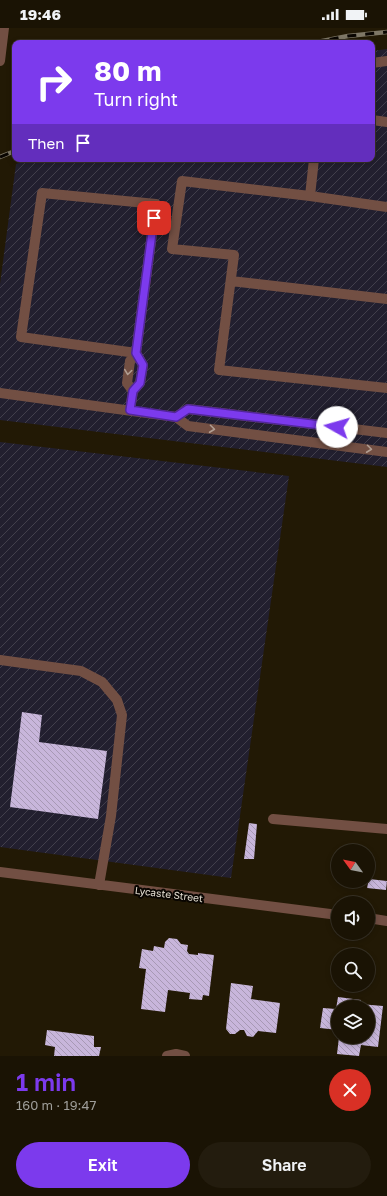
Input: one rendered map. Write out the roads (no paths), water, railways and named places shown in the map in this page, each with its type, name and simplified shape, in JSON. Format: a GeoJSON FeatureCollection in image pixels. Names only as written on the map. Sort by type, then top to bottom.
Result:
{"type":"FeatureCollection","features":[{"type":"Feature","properties":{"kind":"street"},"geometry":{"type":"LineString","coordinates":[[0,61],[4,28]]}},
{"type":"Feature","properties":{"kind":"street"},"geometry":{"type":"LineString","coordinates":[[375,63],[387,61]]}},
{"type":"Feature","properties":{"kind":"street"},"geometry":{"type":"LineString","coordinates":[[375,120],[387,122]]}},
{"type":"Feature","properties":{"kind":"street"},"geometry":{"type":"LineString","coordinates":[[310,196],[314,162]]}},
{"type":"Feature","properties":{"kind":"street"},"geometry":{"type":"LineString","coordinates":[[387,206],[182,181],[172,248],[234,256],[219,370],[387,388]]}},
{"type":"Feature","properties":{"kind":"street"},"geometry":{"type":"LineString","coordinates":[[130,410],[133,391],[127,383],[130,361],[136,353],[156,204],[42,193],[21,337],[136,353]]}},
{"type":"Feature","properties":{"kind":"street"},"geometry":{"type":"LineString","coordinates":[[231,281],[387,299]]}},
{"type":"Feature","properties":{"kind":"street"},"geometry":{"type":"LineString","coordinates":[[0,393],[176,417],[188,426],[387,452]]}},
{"type":"Feature","properties":{"kind":"street"},"geometry":{"type":"LineString","coordinates":[[176,417],[188,409],[387,433]]}},
{"type":"Feature","properties":{"kind":"street"},"geometry":{"type":"LineString","coordinates":[[0,660],[81,671],[102,682],[117,700],[122,715],[111,816],[99,885]]}},
{"type":"Feature","properties":{"kind":"street"},"geometry":{"type":"LineString","coordinates":[[273,819],[387,829]]}},
{"type":"Feature","properties":{"kind":"street","name":"Lycaste Street"},"geometry":{"type":"LineString","coordinates":[[0,872],[331,914]]}},
{"type":"Feature","properties":{"kind":"street"},"geometry":{"type":"LineString","coordinates":[[375,919],[387,921]]}},
{"type":"Feature","properties":{"kind":"street"},"geometry":{"type":"LineString","coordinates":[[167,1056],[176,1054],[185,1056]]}},
{"type":"Feature","properties":{"kind":"railway"},"geometry":{"type":"LineString","coordinates":[[327,40],[348,36],[387,32]]}},
{"type":"Feature","properties":{"kind":"railway"},"geometry":{"type":"LineString","coordinates":[[0,157],[12,152]]}}]}
